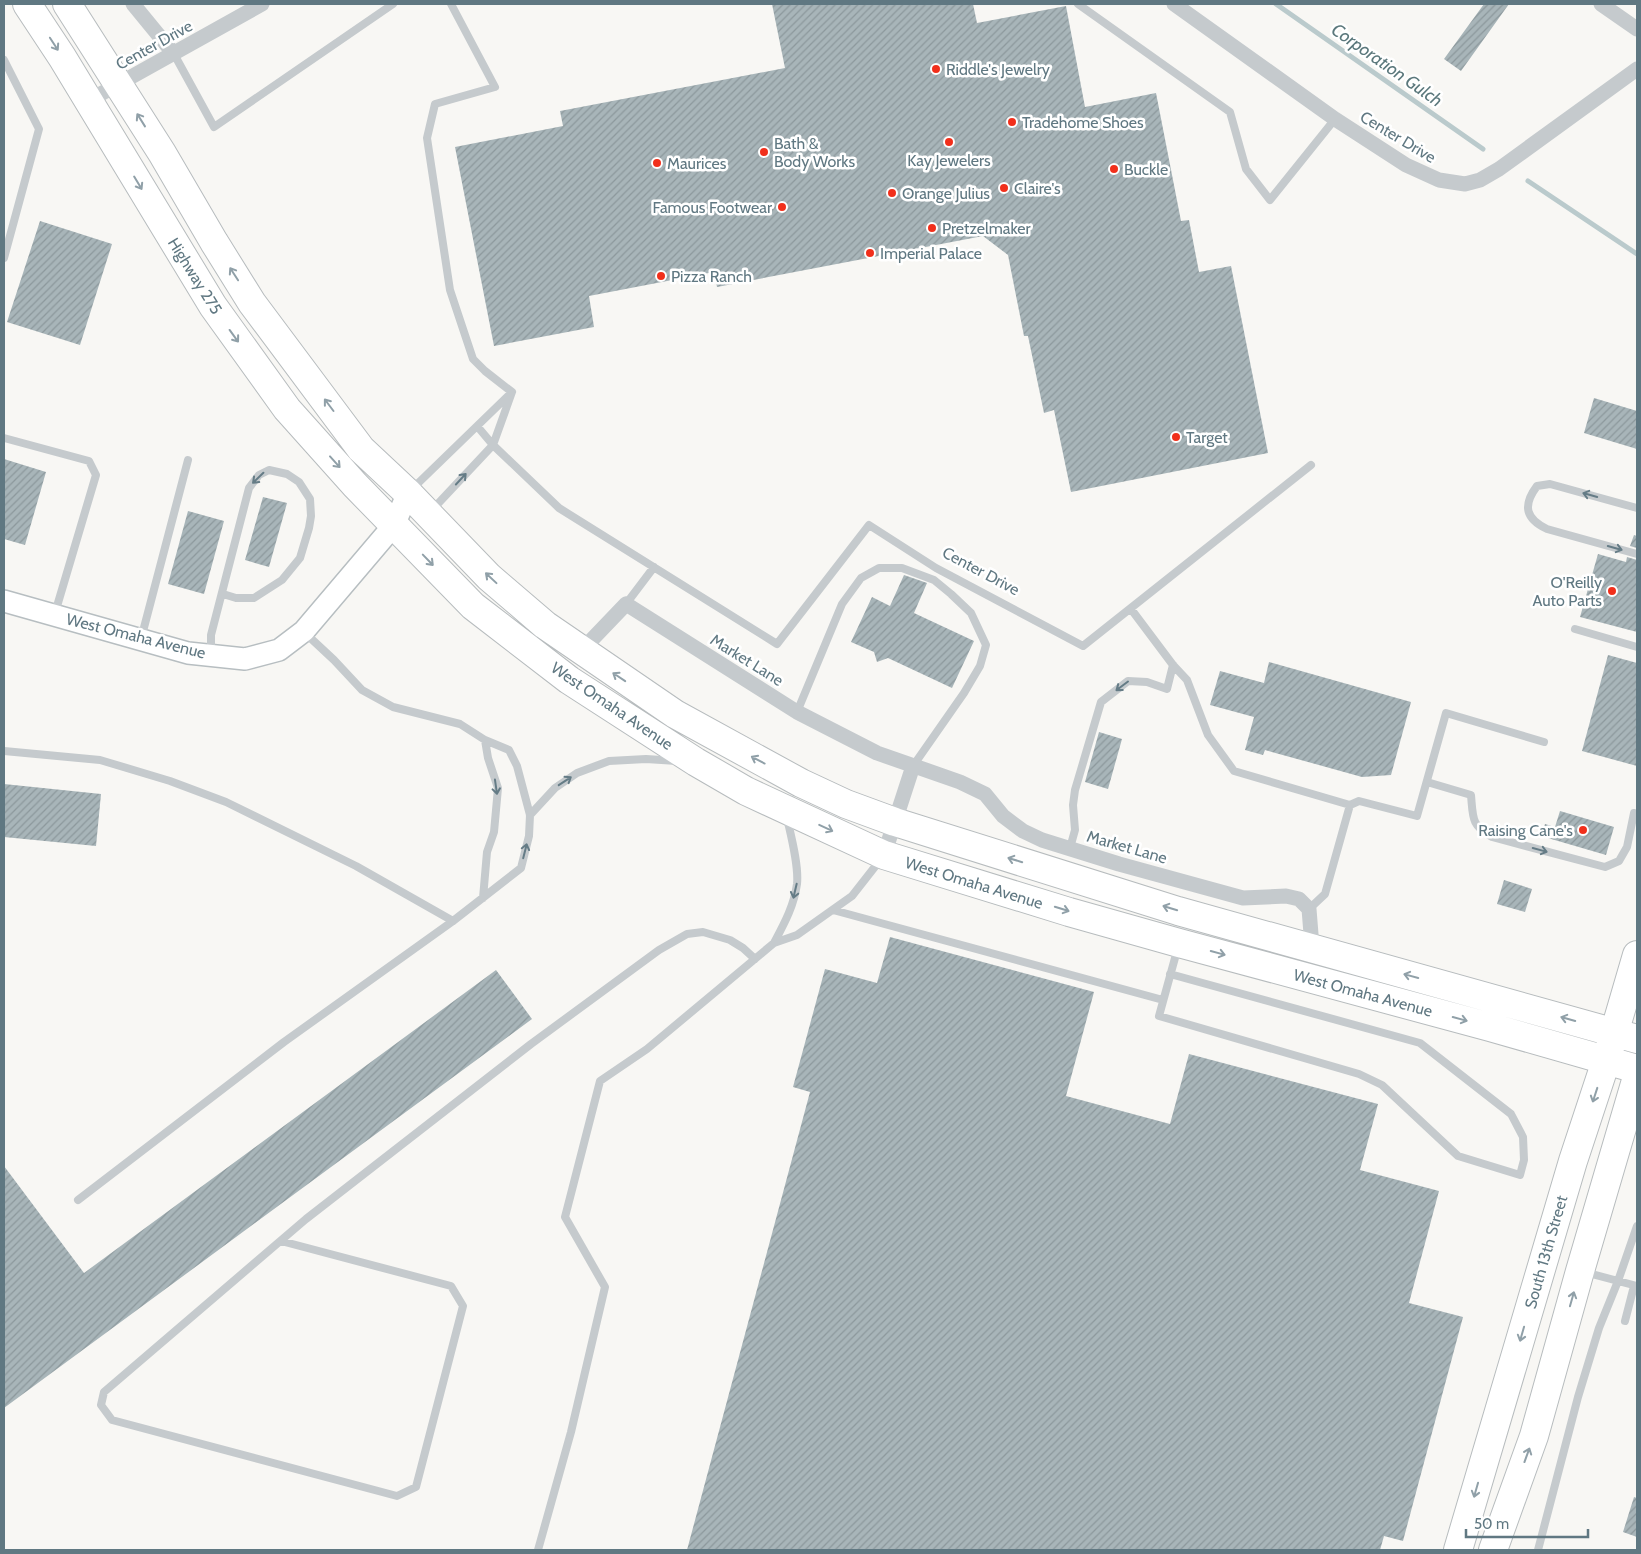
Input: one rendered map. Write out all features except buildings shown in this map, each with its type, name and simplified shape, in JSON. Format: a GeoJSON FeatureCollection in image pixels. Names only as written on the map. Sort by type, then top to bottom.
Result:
{"type":"FeatureCollection","features":[{"type":"Feature","properties":{"kind":"highway","name":"Highway 275"},"geometry":{"type":"LineString","coordinates":[[27,4],[62,57],[213,306],[287,409],[355,485],[394,525]]}},
{"type":"Feature","properties":{"kind":"highway","name":"Highway 275"},"geometry":{"type":"LineString","coordinates":[[67,4],[162,153],[252,303],[361,448],[408,493]]}},
{"type":"Feature","properties":{"kind":"highway","name":"West Omaha Avenue"},"geometry":{"type":"LineString","coordinates":[[408,493],[490,577],[545,625],[675,714],[810,788],[895,822],[1178,910],[1626,1036]]}},
{"type":"Feature","properties":{"kind":"highway","name":"West Omaha Avenue"},"geometry":{"type":"LineString","coordinates":[[394,525],[473,606],[569,680],[696,762],[746,791],[884,855],[1179,943],[1490,1027],[1637,1070]]}},
{"type":"Feature","properties":{"kind":"highway","name":"South 13th Street"},"geometry":{"type":"LineString","coordinates":[[1458,1550],[1573,1161],[1606,1061],[1626,1036],[1637,955]]}},
{"type":"Feature","properties":{"kind":"highway"},"geometry":{"type":"LineString","coordinates":[[1493,1550],[1534,1436],[1637,1077]]}},
{"type":"Feature","properties":{"kind":"street"},"geometry":{"type":"LineString","coordinates":[[133,4],[174,54]]}},
{"type":"Feature","properties":{"kind":"street","name":"Center Drive"},"geometry":{"type":"LineString","coordinates":[[88,101],[262,4]]}},
{"type":"Feature","properties":{"kind":"street","name":"Center Drive"},"geometry":{"type":"LineString","coordinates":[[1174,4],[1335,119],[1406,165],[1438,180],[1465,184],[1480,180],[1499,169],[1637,68]]}},
{"type":"Feature","properties":{"kind":"street"},"geometry":{"type":"LineString","coordinates":[[1601,4],[1637,29]]}},
{"type":"Feature","properties":{"kind":"street","name":"West Omaha Avenue"},"geometry":{"type":"LineString","coordinates":[[4,601],[188,653],[245,659],[279,650],[304,631],[394,525],[408,493]]}},
{"type":"Feature","properties":{"kind":"street"},"geometry":{"type":"LineString","coordinates":[[394,525],[428,514]]}},
{"type":"Feature","properties":{"kind":"street"},"geometry":{"type":"LineString","coordinates":[[581,651],[626,604]]}},
{"type":"Feature","properties":{"kind":"street","name":"Market Lane"},"geometry":{"type":"LineString","coordinates":[[626,604],[797,712],[877,753],[960,782],[985,794],[1003,816],[1042,840],[1119,864],[1243,898],[1286,896],[1299,899],[1310,909]]}},
{"type":"Feature","properties":{"kind":"street"},"geometry":{"type":"LineString","coordinates":[[884,855],[913,766]]}},
{"type":"Feature","properties":{"kind":"street"},"geometry":{"type":"LineString","coordinates":[[1307,947],[1310,934],[1310,909]]}},
{"type":"Feature","properties":{"kind":"lane"},"geometry":{"type":"LineString","coordinates":[[174,54],[214,127],[393,4]]}},
{"type":"Feature","properties":{"kind":"lane"},"geometry":{"type":"LineString","coordinates":[[450,4],[495,87],[435,104],[427,138],[450,290],[473,359],[484,371],[512,392]]}},
{"type":"Feature","properties":{"kind":"lane"},"geometry":{"type":"LineString","coordinates":[[1078,4],[1230,112],[1246,169],[1270,200],[1335,119]]}},
{"type":"Feature","properties":{"kind":"lane"},"geometry":{"type":"LineString","coordinates":[[4,60],[40,129],[4,258]]}},
{"type":"Feature","properties":{"kind":"lane"},"geometry":{"type":"LineString","coordinates":[[408,493],[512,392]]}},
{"type":"Feature","properties":{"kind":"lane"},"geometry":{"type":"LineString","coordinates":[[428,514],[493,445],[512,392]]}},
{"type":"Feature","properties":{"kind":"lane"},"geometry":{"type":"LineString","coordinates":[[477,426],[493,445],[559,508],[654,567],[626,604]]}},
{"type":"Feature","properties":{"kind":"lane"},"geometry":{"type":"LineString","coordinates":[[4,438],[89,461],[96,476],[55,615]]}},
{"type":"Feature","properties":{"kind":"lane"},"geometry":{"type":"LineString","coordinates":[[141,639],[188,460]]}},
{"type":"Feature","properties":{"kind":"lane","name":"Center Drive"},"geometry":{"type":"LineString","coordinates":[[654,567],[777,644],[869,525],[936,568],[1083,646],[1311,465]]}},
{"type":"Feature","properties":{"kind":"lane"},"geometry":{"type":"LineString","coordinates":[[211,656],[212,635],[249,488],[259,475],[269,470],[286,474],[299,482],[310,499],[311,516],[300,558],[282,580],[254,598],[236,598],[223,594]]}},
{"type":"Feature","properties":{"kind":"lane"},"geometry":{"type":"LineString","coordinates":[[1637,508],[1550,484],[1537,486],[1529,502],[1528,509],[1531,518],[1537,524],[1547,529],[1637,554]]}},
{"type":"Feature","properties":{"kind":"lane"},"geometry":{"type":"LineString","coordinates":[[797,712],[842,604],[861,578],[879,568],[902,568],[934,580],[971,613],[986,645],[980,666],[968,686],[913,766]]}},
{"type":"Feature","properties":{"kind":"lane"},"geometry":{"type":"LineString","coordinates":[[1130,609],[1173,665],[1188,680],[1208,736],[1234,771],[1350,804],[1359,801],[1417,816],[1446,713],[1544,742]]}},
{"type":"Feature","properties":{"kind":"lane"},"geometry":{"type":"LineString","coordinates":[[1575,629],[1637,648]]}},
{"type":"Feature","properties":{"kind":"lane"},"geometry":{"type":"LineString","coordinates":[[78,1200],[284,1042],[453,922],[521,868],[528,836],[530,815],[517,766],[509,750],[485,740],[460,724],[394,708],[362,690],[304,631]]}},
{"type":"Feature","properties":{"kind":"lane"},"geometry":{"type":"LineString","coordinates":[[1070,848],[1075,830],[1075,790],[1102,702],[1128,681],[1148,682],[1167,689],[1173,665]]}},
{"type":"Feature","properties":{"kind":"lane"},"geometry":{"type":"LineString","coordinates":[[483,898],[487,852],[494,832],[498,788],[488,758],[485,740]]}},
{"type":"Feature","properties":{"kind":"lane"},"geometry":{"type":"LineString","coordinates":[[4,750],[100,760],[170,781],[226,802],[356,866],[453,922]]}},
{"type":"Feature","properties":{"kind":"lane"},"geometry":{"type":"LineString","coordinates":[[530,815],[555,788],[577,773],[609,761],[646,759],[696,762]]}},
{"type":"Feature","properties":{"kind":"lane"},"geometry":{"type":"LineString","coordinates":[[1427,782],[1471,795],[1473,819],[1481,831],[1492,837],[1606,867],[1619,861],[1627,847],[1636,813]]}},
{"type":"Feature","properties":{"kind":"lane"},"geometry":{"type":"LineString","coordinates":[[1310,909],[1326,894],[1350,804]]}},
{"type":"Feature","properties":{"kind":"lane"},"geometry":{"type":"LineString","coordinates":[[774,943],[790,913],[797,883],[794,849],[784,809]]}},
{"type":"Feature","properties":{"kind":"lane"},"geometry":{"type":"LineString","coordinates":[[538,1550],[571,1432],[605,1287],[564,1217],[600,1081],[646,1050],[774,943],[797,935],[852,896],[884,855]]}},
{"type":"Feature","properties":{"kind":"lane"},"geometry":{"type":"LineString","coordinates":[[833,910],[1163,1000]]}},
{"type":"Feature","properties":{"kind":"lane"},"geometry":{"type":"LineString","coordinates":[[281,1241],[451,1286],[462,1306],[416,1487],[397,1496],[112,1420],[101,1405],[104,1392],[281,1241],[314,1213],[531,1044],[659,950],[687,934],[704,932],[730,940],[755,959]]}},
{"type":"Feature","properties":{"kind":"lane"},"geometry":{"type":"LineString","coordinates":[[1170,974],[1420,1043],[1511,1114],[1523,1137],[1524,1160],[1520,1175],[1458,1156],[1382,1085],[1359,1074],[1159,1016],[1170,974],[1179,943]]}},
{"type":"Feature","properties":{"kind":"lane"},"geometry":{"type":"LineString","coordinates":[[1538,1550],[1578,1397],[1599,1328],[1637,1226]]}},
{"type":"Feature","properties":{"kind":"lane"},"geometry":{"type":"LineString","coordinates":[[1580,1271],[1636,1286],[1624,1321]]}},
{"type":"Feature","properties":{"kind":"waterway","name":"Corporation Gulch"},"geometry":{"type":"LineString","coordinates":[[1276,4],[1483,149]]}},
{"type":"Feature","properties":{"kind":"waterway","name":"Corporation Gulch"},"geometry":{"type":"LineString","coordinates":[[1528,181],[1637,254]]}},
{"type":"Feature","properties":{"kind":"place","name":"Riddle's Jewelry"},"geometry":{"type":"Point","coordinates":[936,69]}},
{"type":"Feature","properties":{"kind":"place","name":"Tradehome Shoes"},"geometry":{"type":"Point","coordinates":[1012,122]}},
{"type":"Feature","properties":{"kind":"place","name":"Kay Jewelers"},"geometry":{"type":"Point","coordinates":[949,142]}},
{"type":"Feature","properties":{"kind":"place","name":"Bath & Body Works"},"geometry":{"type":"Point","coordinates":[764,152]}},
{"type":"Feature","properties":{"kind":"place","name":"Maurices"},"geometry":{"type":"Point","coordinates":[657,163]}},
{"type":"Feature","properties":{"kind":"place","name":"Buckle"},"geometry":{"type":"Point","coordinates":[1114,169]}},
{"type":"Feature","properties":{"kind":"place","name":"Claire's"},"geometry":{"type":"Point","coordinates":[1004,188]}},
{"type":"Feature","properties":{"kind":"place","name":"Orange Julius"},"geometry":{"type":"Point","coordinates":[892,193]}},
{"type":"Feature","properties":{"kind":"place","name":"Famous Footwear"},"geometry":{"type":"Point","coordinates":[782,207]}},
{"type":"Feature","properties":{"kind":"place","name":"Pretzelmaker"},"geometry":{"type":"Point","coordinates":[932,228]}},
{"type":"Feature","properties":{"kind":"place","name":"Imperial Palace"},"geometry":{"type":"Point","coordinates":[870,253]}},
{"type":"Feature","properties":{"kind":"place","name":"Pizza Ranch"},"geometry":{"type":"Point","coordinates":[661,276]}},
{"type":"Feature","properties":{"kind":"place","name":"Target"},"geometry":{"type":"Point","coordinates":[1176,437]}},
{"type":"Feature","properties":{"kind":"place","name":"O'Reilly Auto Parts"},"geometry":{"type":"Point","coordinates":[1612,591]}},
{"type":"Feature","properties":{"kind":"place","name":"Raising Cane's"},"geometry":{"type":"Point","coordinates":[1583,830]}}]}
